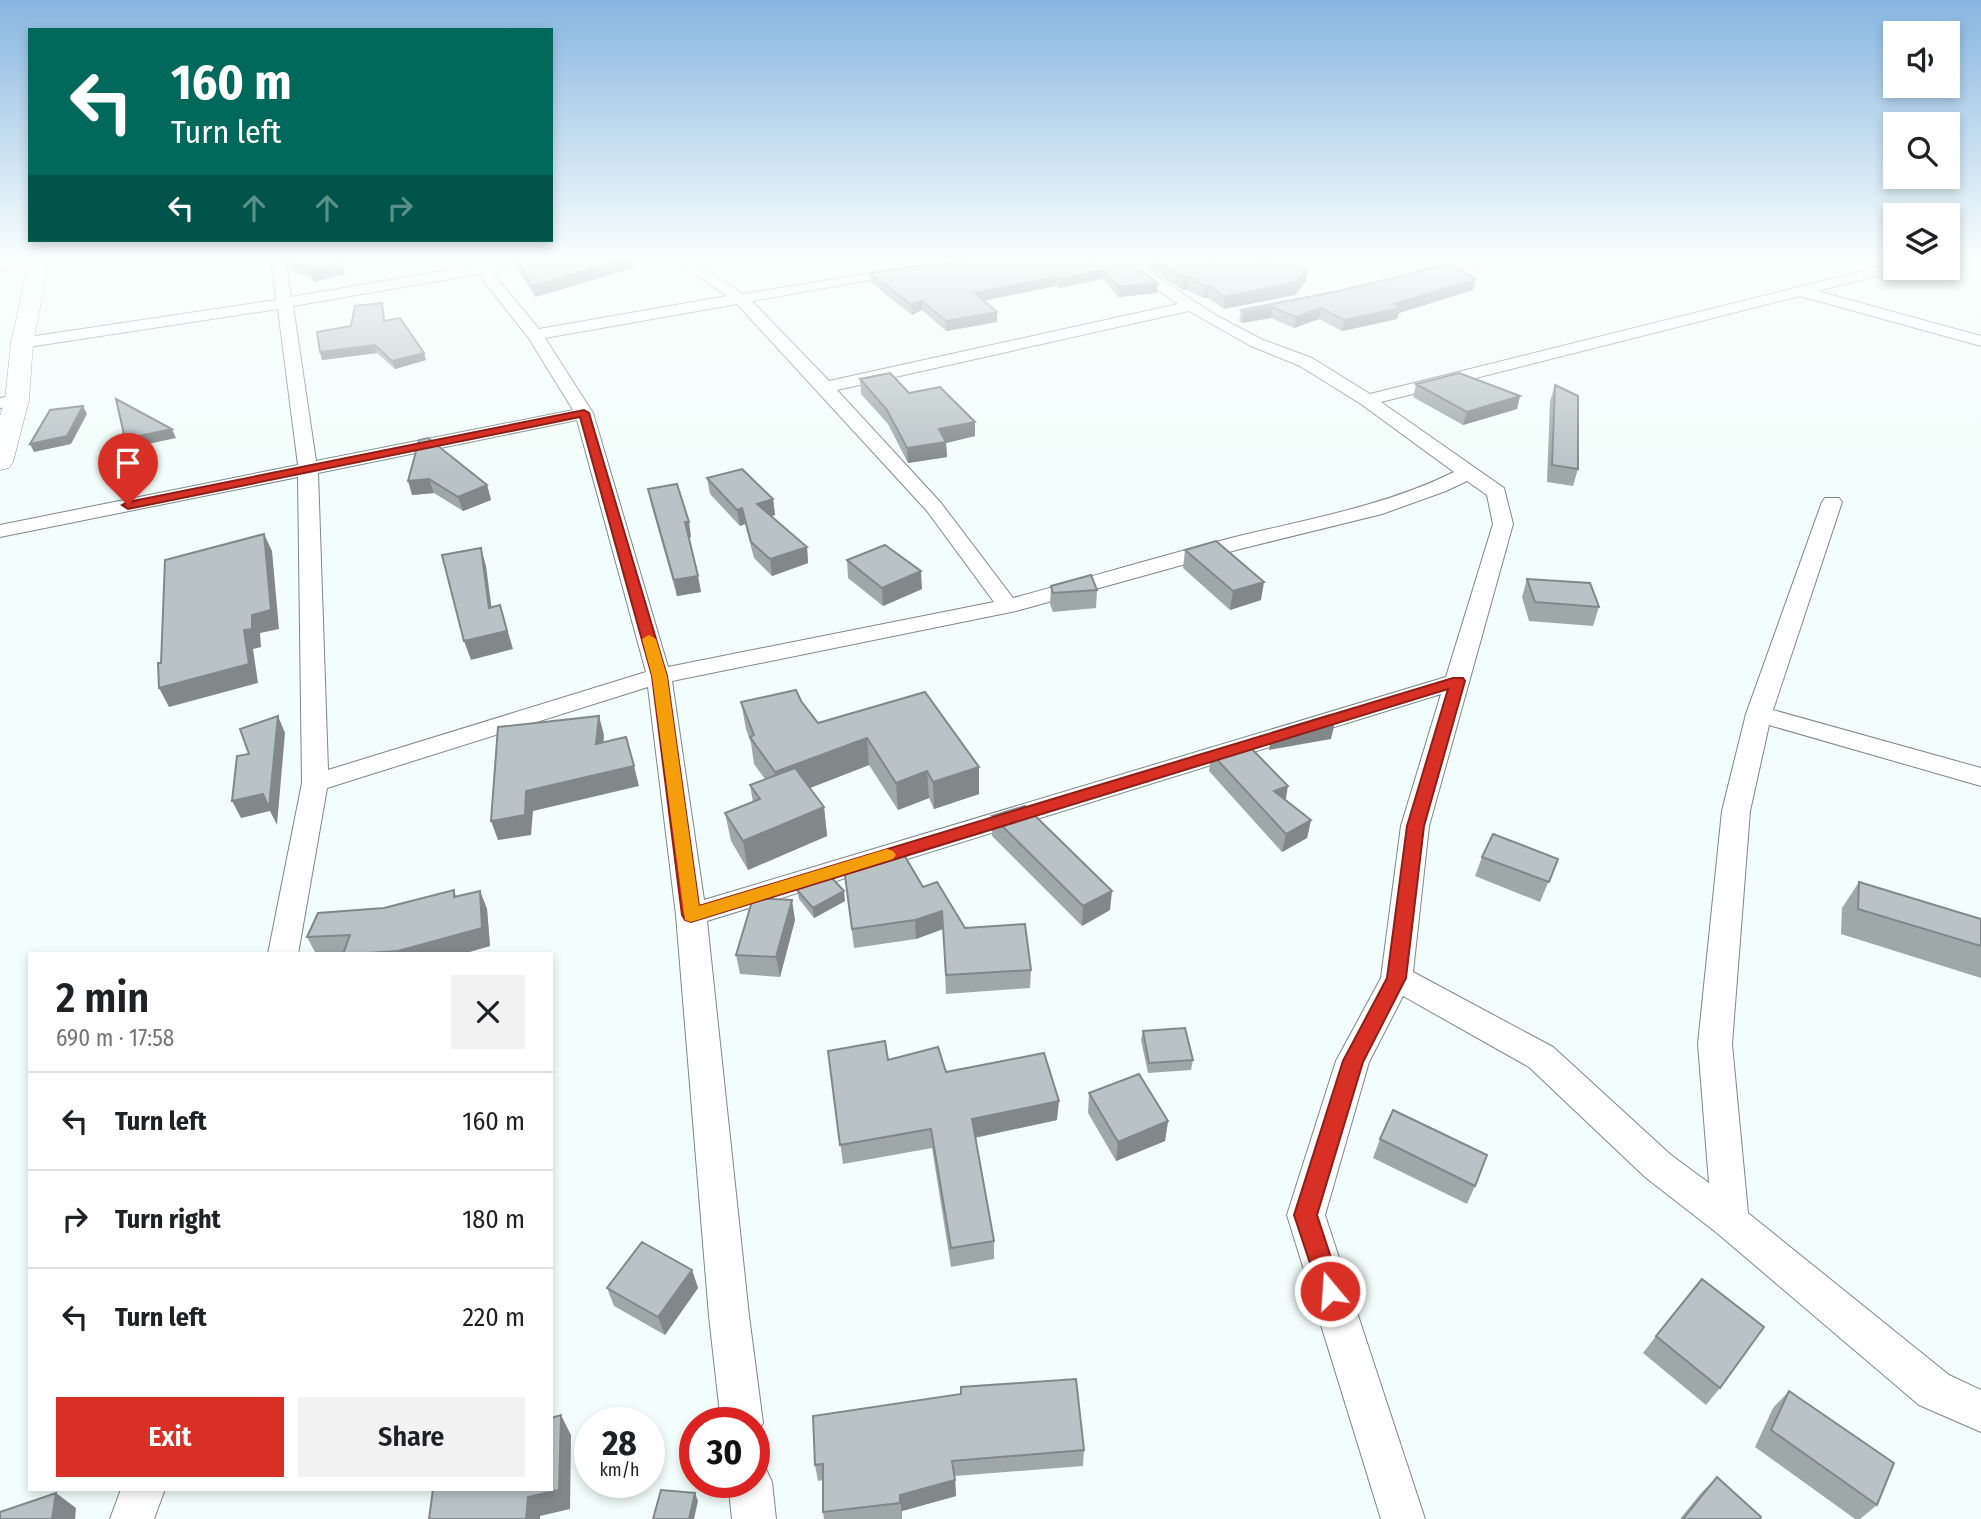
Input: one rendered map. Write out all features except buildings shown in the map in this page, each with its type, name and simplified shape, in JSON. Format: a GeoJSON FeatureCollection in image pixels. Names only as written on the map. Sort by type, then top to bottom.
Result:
{"type":"FeatureCollection","features":[{"type":"Feature","properties":{"kind":"main road"},"geometry":{"type":"LineString","coordinates":[[0,462],[9,401],[25,328]]}},
{"type":"Feature","properties":{"kind":"street"},"geometry":{"type":"LineString","coordinates":[[22,343],[121,328]]}},
{"type":"Feature","properties":{"kind":"street"},"geometry":{"type":"LineString","coordinates":[[283,952],[315,783],[308,470],[288,328]]}},
{"type":"Feature","properties":{"kind":"street"},"geometry":{"type":"LineString","coordinates":[[530,328],[584,413],[659,676],[691,915],[740,1407]]}},
{"type":"Feature","properties":{"kind":"street"},"geometry":{"type":"LineString","coordinates":[[535,335],[576,328]]}},
{"type":"Feature","properties":{"kind":"street"},"geometry":{"type":"LineString","coordinates":[[769,328],[934,507],[1008,606]]}},
{"type":"Feature","properties":{"kind":"street"},"geometry":{"type":"LineString","coordinates":[[825,387],[1135,328]]}},
{"type":"Feature","properties":{"kind":"street"},"geometry":{"type":"LineString","coordinates":[[1235,328],[1257,343],[1306,362],[1367,400],[1497,492],[1503,524],[1415,826],[1397,978],[1353,1061],[1306,1215],[1403,1519]]}},
{"type":"Feature","properties":{"kind":"street"},"geometry":{"type":"LineString","coordinates":[[1367,400],[1648,328]]}},
{"type":"Feature","properties":{"kind":"street"},"geometry":{"type":"LineString","coordinates":[[1933,328],[1981,341]]}},
{"type":"Feature","properties":{"kind":"street"},"geometry":{"type":"LineString","coordinates":[[0,531],[584,413]]}},
{"type":"Feature","properties":{"kind":"street"},"geometry":{"type":"LineString","coordinates":[[315,783],[659,676],[1008,606],[1234,544],[1375,510],[1439,487],[1467,473]]}},
{"type":"Feature","properties":{"kind":"street"},"geometry":{"type":"LineString","coordinates":[[1730,1221],[1715,1044],[1736,811],[1759,714],[1832,502]]}},
{"type":"Feature","properties":{"kind":"street"},"geometry":{"type":"LineString","coordinates":[[691,915],[1458,681]]}},
{"type":"Feature","properties":{"kind":"street"},"geometry":{"type":"LineString","coordinates":[[1759,714],[1981,777]]}},
{"type":"Feature","properties":{"kind":"street"},"geometry":{"type":"LineString","coordinates":[[1397,978],[1541,1057],[1658,1166],[1730,1221],[1934,1390],[1981,1411]]}},
{"type":"Feature","properties":{"kind":"street"},"geometry":{"type":"LineString","coordinates":[[132,1519],[142,1491]]}},
{"type":"Feature","properties":{"kind":"street"},"geometry":{"type":"LineString","coordinates":[[752,1498],[754,1519]]}},
{"type":"Feature","properties":{"kind":"slow traffic"},"geometry":{"type":"LineString","coordinates":[[649,639],[659,676],[691,915],[887,855]]}},
{"type":"Feature","properties":{"kind":"route"},"geometry":{"type":"LineString","coordinates":[[128,505],[584,413],[659,676],[691,915],[1458,681],[1415,826],[1397,978],[1353,1061],[1306,1215],[1330,1291]]}}]}
